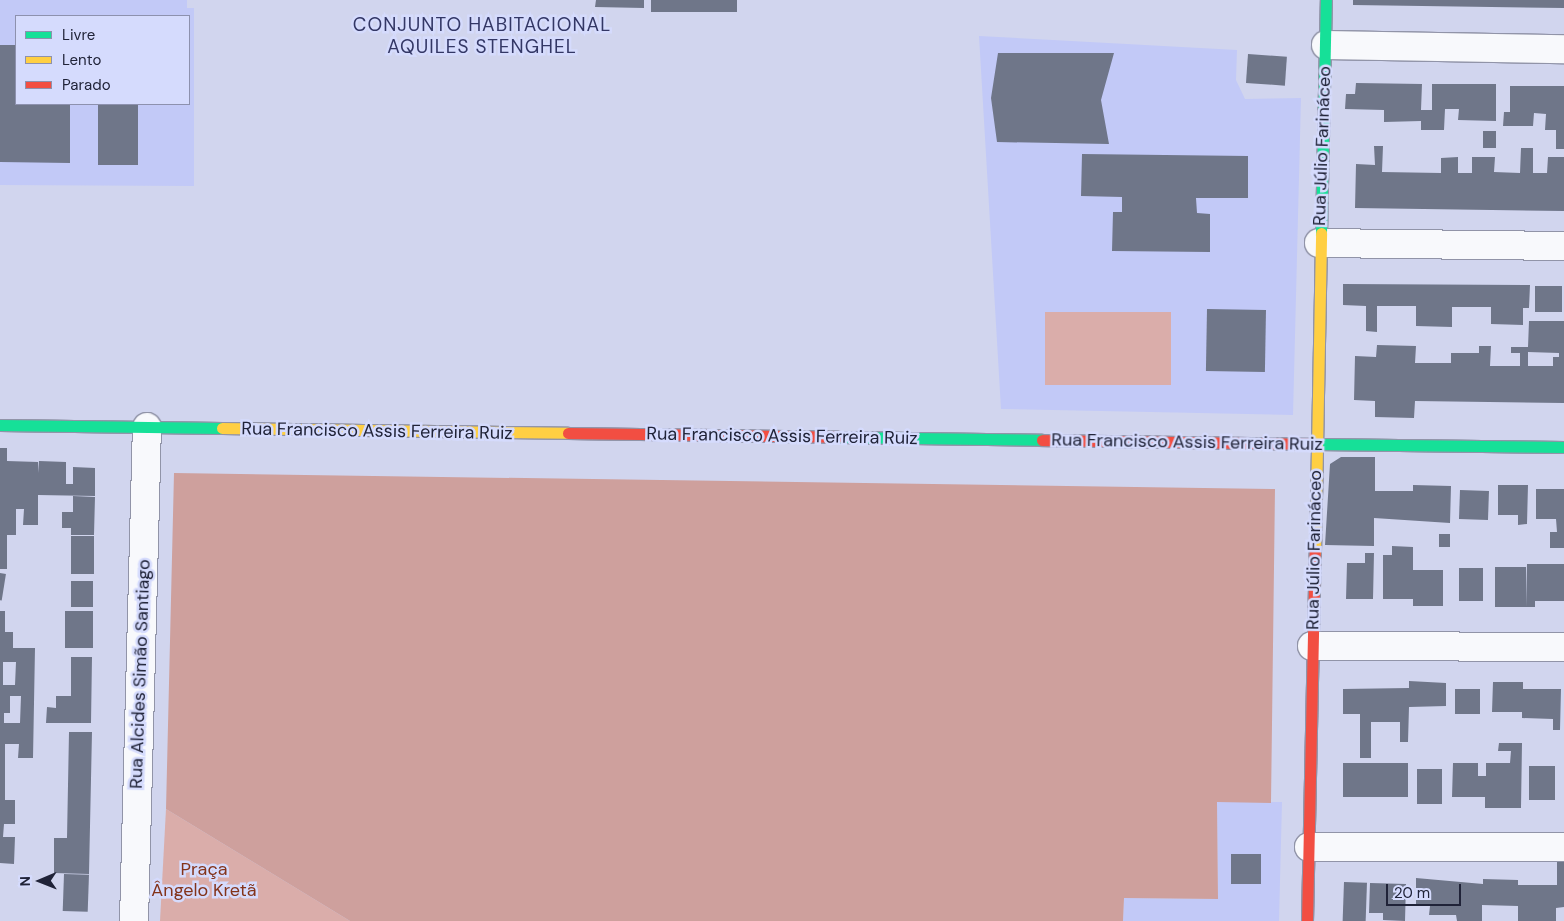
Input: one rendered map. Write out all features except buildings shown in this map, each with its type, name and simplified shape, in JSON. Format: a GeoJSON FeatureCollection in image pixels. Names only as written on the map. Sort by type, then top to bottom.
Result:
{"type":"FeatureCollection","features":[{"type":"Feature","properties":{"kind":"street","name":"Rua Júlio Farináceo"},"geometry":{"type":"LineString","coordinates":[[1307,921],[1319,243],[1326,0]]}},
{"type":"Feature","properties":{"kind":"street"},"geometry":{"type":"LineString","coordinates":[[1326,45],[1564,49]]}},
{"type":"Feature","properties":{"kind":"street"},"geometry":{"type":"LineString","coordinates":[[1319,243],[1564,246]]}},
{"type":"Feature","properties":{"kind":"street","name":"Rua Francisco Assis Ferreira Ruiz"},"geometry":{"type":"LineString","coordinates":[[0,425],[1564,447]]}},
{"type":"Feature","properties":{"kind":"street","name":"Rua Alcides Simão Santiago"},"geometry":{"type":"LineString","coordinates":[[134,921],[147,427]]}},
{"type":"Feature","properties":{"kind":"street"},"geometry":{"type":"LineString","coordinates":[[1312,646],[1564,647]]}},
{"type":"Feature","properties":{"kind":"street"},"geometry":{"type":"LineString","coordinates":[[1309,847],[1564,847]]}},
{"type":"Feature","properties":{"kind":"shaded area"},"geometry":{"type":"Polygon","coordinates":[[[0,0],[187,0],[187,8],[194,8],[194,186],[0,185],[0,0]]]}},
{"type":"Feature","properties":{"kind":"shaded area"},"geometry":{"type":"Polygon","coordinates":[[[979,36],[1237,50],[1236,80],[1245,99],[1301,98],[1293,415],[1001,409],[979,36]]]}},
{"type":"Feature","properties":{"kind":"shaded area"},"geometry":{"type":"Polygon","coordinates":[[[174,473],[1275,489],[1271,803],[1217,802],[1218,899],[1124,898],[1123,921],[350,921],[166,809],[174,473]]]}},
{"type":"Feature","properties":{"kind":"shaded area"},"geometry":{"type":"Polygon","coordinates":[[[1217,802],[1282,802],[1279,921],[1123,921],[1124,898],[1218,899],[1217,802]]]}},
{"type":"Feature","properties":{"kind":"green space"},"geometry":{"type":"Polygon","coordinates":[[[1045,312],[1171,312],[1171,385],[1045,385],[1045,312]]]}},
{"type":"Feature","properties":{"kind":"green space","name":"Praça Ângelo Kretã"},"geometry":{"type":"Polygon","coordinates":[[[166,809],[350,921],[160,921],[166,809]]]}},
{"type":"Feature","properties":{"kind":"traffic: fast"},"geometry":{"type":"LineString","coordinates":[[1321,233],[1326,0]]}},
{"type":"Feature","properties":{"kind":"traffic: fast"},"geometry":{"type":"LineString","coordinates":[[0,425],[222,428]]}},
{"type":"Feature","properties":{"kind":"traffic: fast"},"geometry":{"type":"LineString","coordinates":[[838,437],[1042,440]]}},
{"type":"Feature","properties":{"kind":"traffic: fast"},"geometry":{"type":"LineString","coordinates":[[1316,444],[1564,447]]}},
{"type":"Feature","properties":{"kind":"traffic: slow"},"geometry":{"type":"LineString","coordinates":[[1315,552],[1321,233]]}},
{"type":"Feature","properties":{"kind":"traffic: slow"},"geometry":{"type":"LineString","coordinates":[[222,428],[568,433]]}},
{"type":"Feature","properties":{"kind":"traffic: jam"},"geometry":{"type":"LineString","coordinates":[[568,433],[838,437]]}},
{"type":"Feature","properties":{"kind":"traffic: jam"},"geometry":{"type":"LineString","coordinates":[[1042,440],[1316,444]]}},
{"type":"Feature","properties":{"kind":"traffic: jam"},"geometry":{"type":"LineString","coordinates":[[1307,921],[1315,552]]}},
{"type":"Feature","properties":{"kind":"district","name":"CONJUNTO HABITACIONAL AQUILES STENGHEL"},"geometry":{"type":"Point","coordinates":[482,36]}}]}
